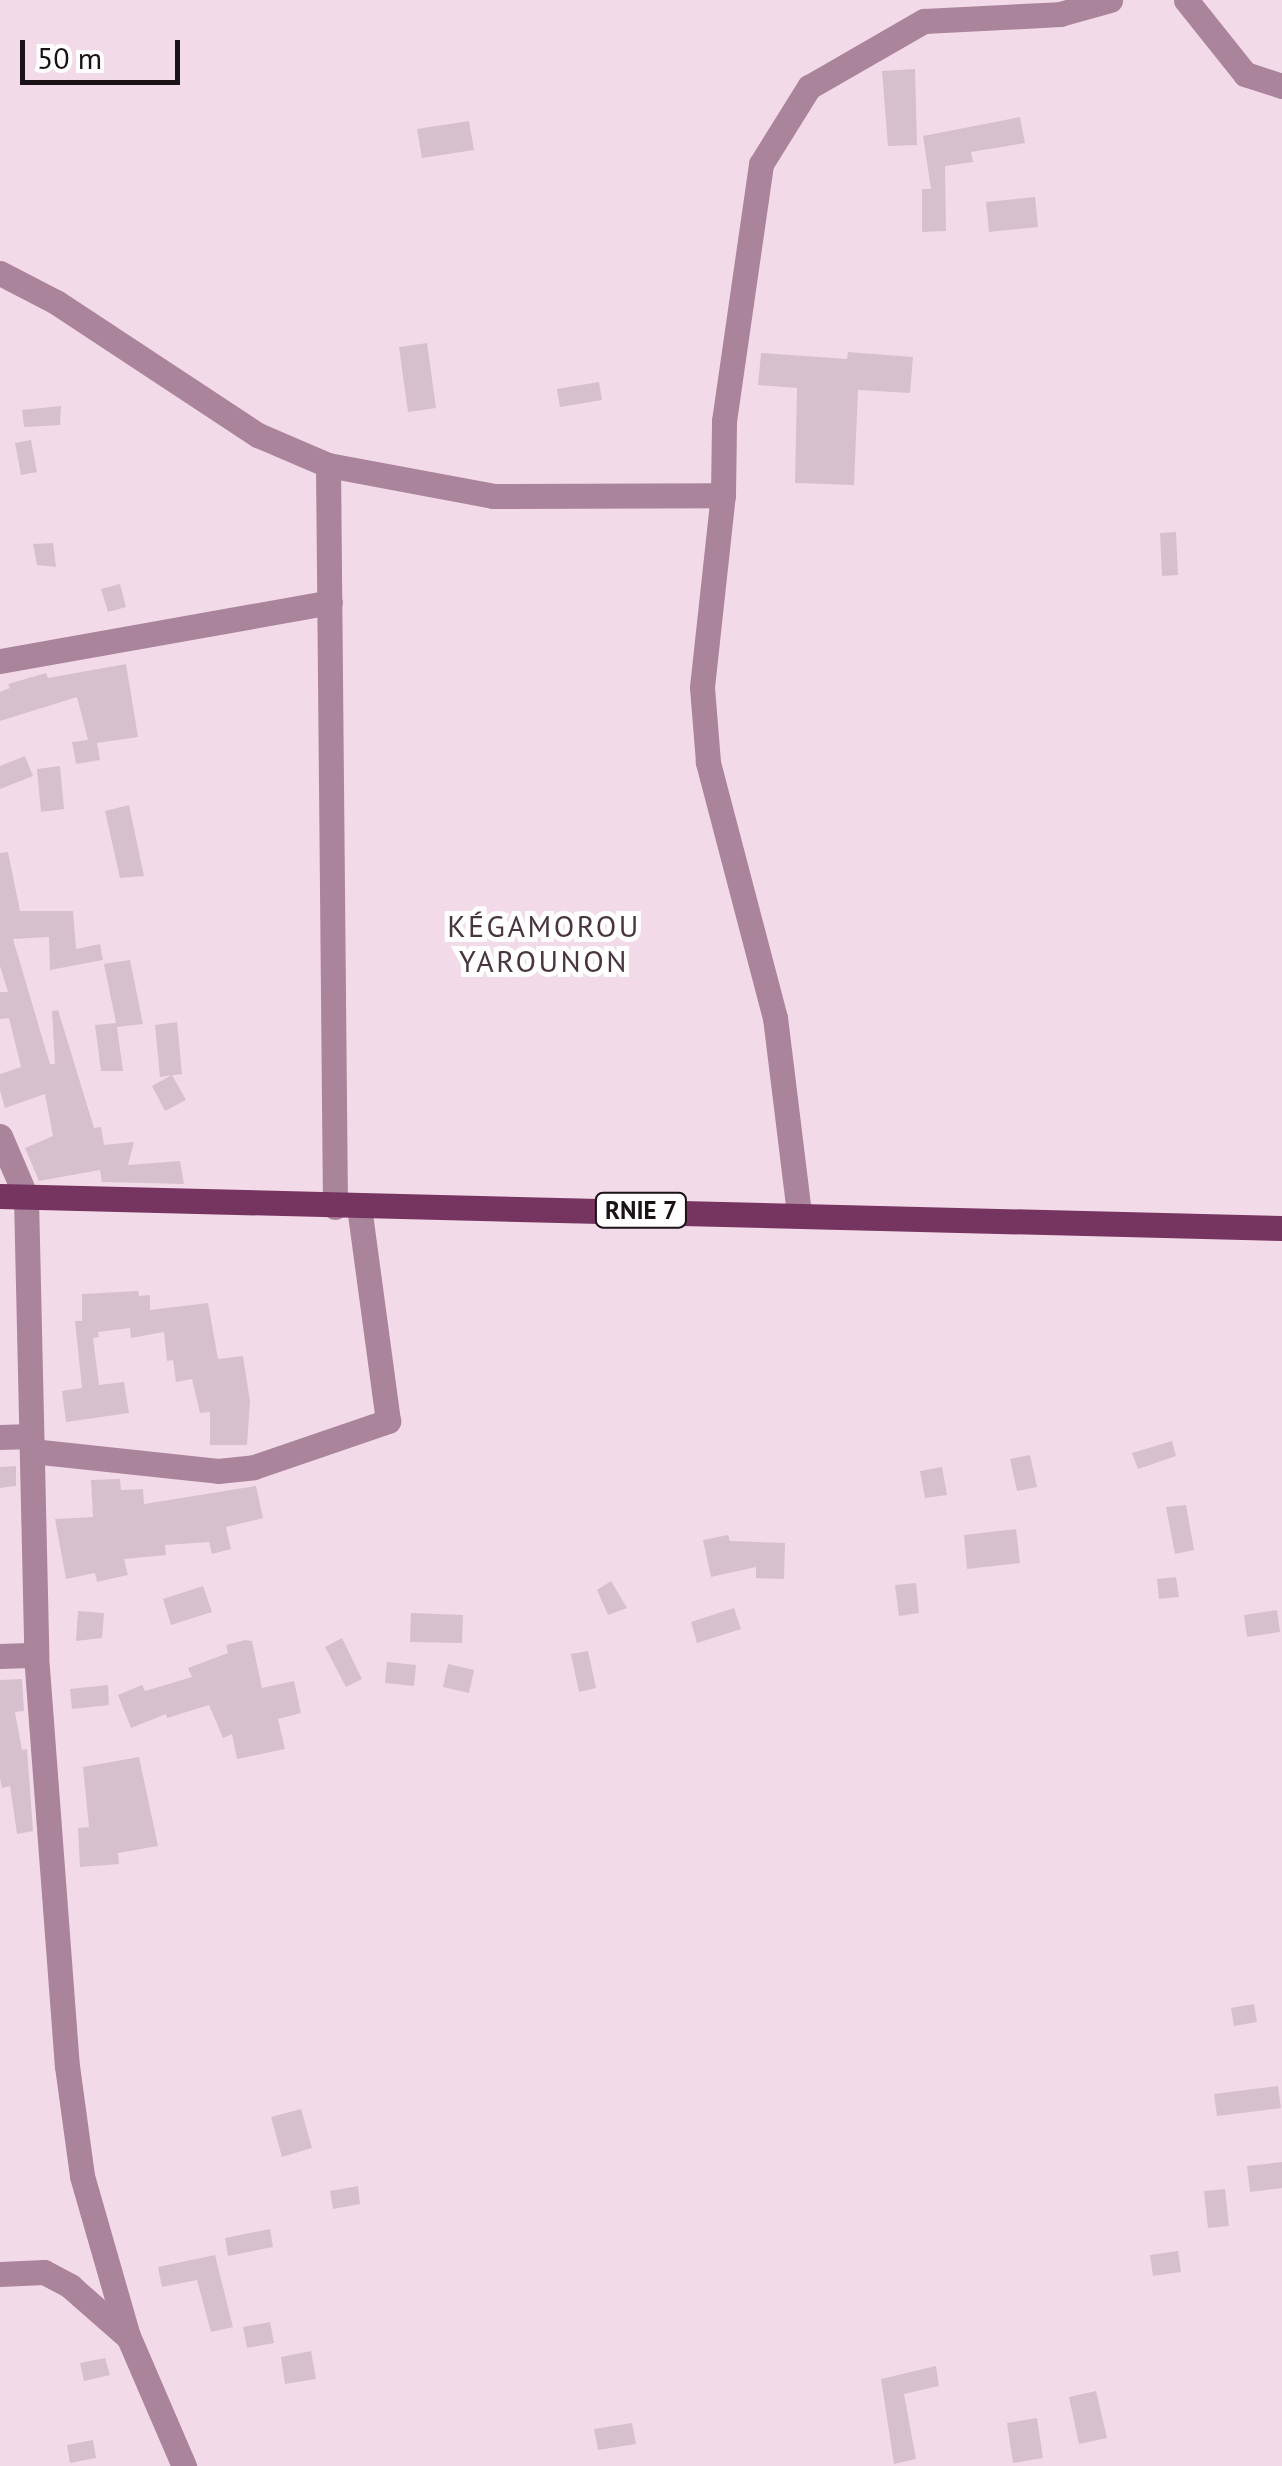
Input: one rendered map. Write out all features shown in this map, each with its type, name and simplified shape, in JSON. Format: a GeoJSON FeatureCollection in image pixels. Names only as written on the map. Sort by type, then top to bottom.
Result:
{"type":"FeatureCollection","features":[{"type":"Feature","properties":{"kind":"main road","name":"RNIE 7"},"geometry":{"type":"LineString","coordinates":[[13,1197],[347,1207],[799,1213],[1282,1228]]}},
{"type":"Feature","properties":{"kind":"street"},"geometry":{"type":"LineString","coordinates":[[799,1213],[775,1018],[708,762],[702,687],[723,494],[724,421],[761,164],[809,87],[924,20],[1060,14],[1110,0]]}},
{"type":"Feature","properties":{"kind":"street"},"geometry":{"type":"LineString","coordinates":[[1186,0],[1245,74],[1282,86]]}},
{"type":"Feature","properties":{"kind":"street"},"geometry":{"type":"LineString","coordinates":[[0,273],[56,302],[258,435],[328,465],[493,496],[723,494]]}},
{"type":"Feature","properties":{"kind":"street"},"geometry":{"type":"LineString","coordinates":[[0,1437],[218,1470],[254,1467],[388,1421],[347,1207],[328,465]]}},
{"type":"Feature","properties":{"kind":"street"},"geometry":{"type":"LineString","coordinates":[[0,660],[330,602]]}},
{"type":"Feature","properties":{"kind":"street"},"geometry":{"type":"LineString","coordinates":[[0,1136],[13,1197],[32,1444],[36,1655],[67,2066],[82,2176],[128,2336],[184,2466]]}},
{"type":"Feature","properties":{"kind":"street"},"geometry":{"type":"LineString","coordinates":[[0,1656],[36,1655]]}},
{"type":"Feature","properties":{"kind":"street"},"geometry":{"type":"LineString","coordinates":[[0,2274],[44,2272],[70,2286],[128,2336]]}},
{"type":"Feature","properties":{"kind":"building"},"geometry":{"type":"Polygon","coordinates":[[[915,69],[917,145],[888,146],[882,71],[915,69]]]}},
{"type":"Feature","properties":{"kind":"building"},"geometry":{"type":"Polygon","coordinates":[[[1020,117],[1025,143],[971,152],[973,162],[945,166],[946,231],[922,232],[922,189],[931,189],[923,136],[1020,117]]]}},
{"type":"Feature","properties":{"kind":"building"},"geometry":{"type":"Polygon","coordinates":[[[469,121],[474,150],[422,158],[417,129],[469,121]]]}},
{"type":"Feature","properties":{"kind":"building"},"geometry":{"type":"Polygon","coordinates":[[[1035,197],[1038,227],[989,232],[986,202],[1035,197]]]}},
{"type":"Feature","properties":{"kind":"building"},"geometry":{"type":"Polygon","coordinates":[[[427,343],[436,408],[408,412],[399,347],[427,343]]]}},
{"type":"Feature","properties":{"kind":"building"},"geometry":{"type":"Polygon","coordinates":[[[848,352],[913,357],[910,393],[858,390],[854,485],[795,483],[797,388],[758,385],[761,353],[847,359],[848,352]]]}},
{"type":"Feature","properties":{"kind":"building"},"geometry":{"type":"Polygon","coordinates":[[[599,382],[602,400],[560,407],[557,389],[599,382]]]}},
{"type":"Feature","properties":{"kind":"building"},"geometry":{"type":"Polygon","coordinates":[[[61,406],[60,425],[24,427],[22,410],[61,406]]]}},
{"type":"Feature","properties":{"kind":"building"},"geometry":{"type":"Polygon","coordinates":[[[31,440],[37,472],[21,475],[15,443],[31,440]]]}},
{"type":"Feature","properties":{"kind":"building"},"geometry":{"type":"Polygon","coordinates":[[[1176,532],[1178,575],[1162,576],[1160,533],[1176,532]]]}},
{"type":"Feature","properties":{"kind":"building"},"geometry":{"type":"Polygon","coordinates":[[[53,543],[56,567],[37,565],[33,544],[53,543]]]}},
{"type":"Feature","properties":{"kind":"building"},"geometry":{"type":"Polygon","coordinates":[[[120,584],[126,607],[108,612],[101,589],[120,584]]]}},
{"type":"Feature","properties":{"kind":"building"},"geometry":{"type":"Polygon","coordinates":[[[126,664],[138,737],[97,743],[100,760],[76,764],[72,742],[88,740],[77,697],[0,721],[0,692],[10,688],[8,684],[46,673],[48,678],[126,664]]]}},
{"type":"Feature","properties":{"kind":"building"},"geometry":{"type":"Polygon","coordinates":[[[25,756],[33,776],[0,789],[0,766],[25,756]]]}},
{"type":"Feature","properties":{"kind":"building"},"geometry":{"type":"Polygon","coordinates":[[[60,766],[64,809],[41,812],[37,769],[60,766]]]}},
{"type":"Feature","properties":{"kind":"building"},"geometry":{"type":"Polygon","coordinates":[[[129,805],[144,876],[120,878],[105,811],[129,805]]]}},
{"type":"Feature","properties":{"kind":"building"},"geometry":{"type":"Polygon","coordinates":[[[8,852],[20,911],[73,911],[76,949],[100,944],[103,960],[50,970],[49,937],[13,939],[50,1064],[55,1064],[52,1011],[58,1010],[94,1128],[101,1127],[104,1145],[134,1142],[128,1165],[180,1161],[184,1184],[102,1182],[100,1170],[39,1181],[25,1148],[53,1136],[45,1094],[5,1108],[0,1091],[0,1074],[21,1067],[9,1018],[0,1019],[0,992],[8,992],[0,966],[0,853],[8,852]]]}},
{"type":"Feature","properties":{"kind":"building"},"geometry":{"type":"Polygon","coordinates":[[[130,960],[143,1024],[117,1027],[123,1071],[101,1071],[95,1025],[116,1023],[104,964],[130,960]]]}},
{"type":"Feature","properties":{"kind":"building"},"geometry":{"type":"Polygon","coordinates":[[[177,1022],[182,1074],[160,1077],[155,1025],[177,1022]]]}},
{"type":"Feature","properties":{"kind":"building"},"geometry":{"type":"Polygon","coordinates":[[[172,1075],[186,1100],[165,1111],[152,1086],[172,1075]]]}},
{"type":"Feature","properties":{"kind":"building"},"geometry":{"type":"Polygon","coordinates":[[[138,1291],[139,1296],[150,1295],[150,1310],[208,1303],[218,1359],[243,1356],[250,1401],[247,1445],[210,1445],[210,1412],[200,1413],[192,1379],[176,1382],[173,1360],[167,1361],[164,1332],[131,1338],[130,1328],[98,1332],[99,1337],[93,1338],[99,1385],[124,1382],[129,1413],[66,1422],[62,1391],[82,1388],[75,1321],[82,1321],[82,1294],[138,1291]]]}},
{"type":"Feature","properties":{"kind":"building"},"geometry":{"type":"Polygon","coordinates":[[[1172,1441],[1176,1456],[1138,1469],[1132,1453],[1172,1441]]]}},
{"type":"Feature","properties":{"kind":"building"},"geometry":{"type":"Polygon","coordinates":[[[1030,1455],[1037,1487],[1017,1491],[1010,1459],[1030,1455]]]}},
{"type":"Feature","properties":{"kind":"building"},"geometry":{"type":"Polygon","coordinates":[[[16,1466],[16,1486],[0,1488],[0,1467],[16,1466]]]}},
{"type":"Feature","properties":{"kind":"building"},"geometry":{"type":"Polygon","coordinates":[[[942,1467],[947,1495],[925,1498],[920,1471],[942,1467]]]}},
{"type":"Feature","properties":{"kind":"building"},"geometry":{"type":"Polygon","coordinates":[[[120,1479],[121,1490],[143,1489],[144,1504],[256,1486],[263,1518],[226,1527],[231,1549],[212,1554],[209,1542],[165,1545],[166,1555],[124,1559],[128,1575],[97,1582],[95,1573],[66,1579],[55,1519],[93,1517],[91,1480],[120,1479]]]}},
{"type":"Feature","properties":{"kind":"building"},"geometry":{"type":"Polygon","coordinates":[[[1186,1505],[1194,1550],[1175,1554],[1166,1507],[1186,1505]]]}},
{"type":"Feature","properties":{"kind":"building"},"geometry":{"type":"Polygon","coordinates":[[[1016,1529],[1020,1563],[967,1569],[964,1535],[1016,1529]]]}},
{"type":"Feature","properties":{"kind":"building"},"geometry":{"type":"Polygon","coordinates":[[[728,1535],[730,1541],[785,1543],[784,1579],[756,1578],[756,1567],[711,1577],[703,1540],[728,1535]]]}},
{"type":"Feature","properties":{"kind":"building"},"geometry":{"type":"Polygon","coordinates":[[[1176,1577],[1179,1597],[1159,1599],[1157,1579],[1176,1577]]]}},
{"type":"Feature","properties":{"kind":"building"},"geometry":{"type":"Polygon","coordinates":[[[611,1581],[627,1608],[608,1615],[597,1590],[611,1581]]]}},
{"type":"Feature","properties":{"kind":"building"},"geometry":{"type":"Polygon","coordinates":[[[916,1583],[919,1613],[899,1616],[895,1585],[916,1583]]]}},
{"type":"Feature","properties":{"kind":"building"},"geometry":{"type":"Polygon","coordinates":[[[203,1586],[212,1612],[171,1625],[163,1599],[203,1586]]]}},
{"type":"Feature","properties":{"kind":"building"},"geometry":{"type":"Polygon","coordinates":[[[734,1608],[741,1629],[697,1643],[691,1622],[734,1608]]]}},
{"type":"Feature","properties":{"kind":"building"},"geometry":{"type":"Polygon","coordinates":[[[1277,1610],[1280,1632],[1247,1637],[1244,1615],[1277,1610]]]}},
{"type":"Feature","properties":{"kind":"building"},"geometry":{"type":"Polygon","coordinates":[[[78,1611],[104,1613],[102,1638],[76,1641],[78,1611]]]}},
{"type":"Feature","properties":{"kind":"building"},"geometry":{"type":"Polygon","coordinates":[[[411,1613],[463,1615],[462,1643],[410,1642],[411,1613]]]}},
{"type":"Feature","properties":{"kind":"building"},"geometry":{"type":"Polygon","coordinates":[[[342,1638],[362,1679],[346,1687],[325,1647],[342,1638]]]}},
{"type":"Feature","properties":{"kind":"building"},"geometry":{"type":"Polygon","coordinates":[[[252,1641],[262,1688],[294,1681],[301,1713],[278,1719],[285,1749],[237,1759],[232,1734],[223,1738],[209,1705],[167,1718],[166,1714],[131,1728],[118,1695],[142,1685],[145,1691],[192,1677],[188,1668],[228,1653],[226,1645],[252,1641]]]}},
{"type":"Feature","properties":{"kind":"building"},"geometry":{"type":"Polygon","coordinates":[[[588,1651],[596,1688],[579,1692],[571,1654],[588,1651]]]}},
{"type":"Feature","properties":{"kind":"building"},"geometry":{"type":"Polygon","coordinates":[[[387,1662],[416,1665],[414,1686],[385,1683],[387,1662]]]}},
{"type":"Feature","properties":{"kind":"building"},"geometry":{"type":"Polygon","coordinates":[[[448,1664],[474,1670],[469,1693],[443,1687],[448,1664]]]}},
{"type":"Feature","properties":{"kind":"building"},"geometry":{"type":"Polygon","coordinates":[[[22,1679],[24,1711],[15,1712],[22,1750],[27,1749],[33,1831],[17,1834],[10,1786],[2,1788],[0,1778],[0,1680],[22,1679]]]}},
{"type":"Feature","properties":{"kind":"building"},"geometry":{"type":"Polygon","coordinates":[[[108,1685],[109,1705],[72,1709],[70,1689],[108,1685]]]}},
{"type":"Feature","properties":{"kind":"building"},"geometry":{"type":"Polygon","coordinates":[[[139,1757],[158,1846],[118,1853],[119,1864],[80,1867],[78,1828],[89,1827],[83,1767],[139,1757]]]}},
{"type":"Feature","properties":{"kind":"building"},"geometry":{"type":"Polygon","coordinates":[[[1254,2004],[1257,2022],[1234,2026],[1231,2008],[1254,2004]]]}},
{"type":"Feature","properties":{"kind":"building"},"geometry":{"type":"Polygon","coordinates":[[[1278,2086],[1281,2108],[1217,2116],[1214,2094],[1278,2086]]]}},
{"type":"Feature","properties":{"kind":"building"},"geometry":{"type":"Polygon","coordinates":[[[301,2109],[312,2148],[282,2157],[271,2117],[301,2109]]]}},
{"type":"Feature","properties":{"kind":"building"},"geometry":{"type":"Polygon","coordinates":[[[1282,2162],[1282,2188],[1250,2192],[1247,2166],[1282,2162]]]}},
{"type":"Feature","properties":{"kind":"building"},"geometry":{"type":"Polygon","coordinates":[[[358,2186],[360,2204],[333,2209],[330,2191],[358,2186]]]}},
{"type":"Feature","properties":{"kind":"building"},"geometry":{"type":"Polygon","coordinates":[[[1225,2189],[1229,2226],[1208,2228],[1204,2191],[1225,2189]]]}},
{"type":"Feature","properties":{"kind":"building"},"geometry":{"type":"Polygon","coordinates":[[[270,2229],[273,2247],[228,2256],[225,2238],[270,2229]]]}},
{"type":"Feature","properties":{"kind":"building"},"geometry":{"type":"Polygon","coordinates":[[[1178,2251],[1181,2272],[1153,2276],[1150,2255],[1178,2251]]]}},
{"type":"Feature","properties":{"kind":"building"},"geometry":{"type":"Polygon","coordinates":[[[215,2255],[233,2327],[211,2332],[197,2280],[162,2287],[158,2267],[215,2255]]]}},
{"type":"Feature","properties":{"kind":"building"},"geometry":{"type":"Polygon","coordinates":[[[270,2322],[274,2343],[247,2348],[243,2327],[270,2322]]]}},
{"type":"Feature","properties":{"kind":"building"},"geometry":{"type":"Polygon","coordinates":[[[311,2351],[316,2379],[285,2384],[281,2357],[311,2351]]]}},
{"type":"Feature","properties":{"kind":"building"},"geometry":{"type":"Polygon","coordinates":[[[105,2358],[110,2375],[84,2381],[80,2363],[105,2358]]]}},
{"type":"Feature","properties":{"kind":"building"},"geometry":{"type":"Polygon","coordinates":[[[936,2366],[939,2386],[904,2394],[916,2459],[894,2464],[881,2379],[936,2366]]]}},
{"type":"Feature","properties":{"kind":"building"},"geometry":{"type":"Polygon","coordinates":[[[1096,2391],[1107,2438],[1079,2444],[1069,2397],[1096,2391]]]}},
{"type":"Feature","properties":{"kind":"building"},"geometry":{"type":"Polygon","coordinates":[[[1037,2418],[1043,2458],[1013,2463],[1007,2423],[1037,2418]]]}},
{"type":"Feature","properties":{"kind":"building"},"geometry":{"type":"Polygon","coordinates":[[[632,2423],[636,2444],[598,2450],[594,2429],[632,2423]]]}},
{"type":"Feature","properties":{"kind":"building"},"geometry":{"type":"Polygon","coordinates":[[[93,2440],[96,2458],[70,2463],[67,2445],[93,2440]]]}},
{"type":"Feature","properties":{"kind":"district","name":"KÉGAMOROU YAROUNON"},"geometry":{"type":"Point","coordinates":[544,943]}}]}
